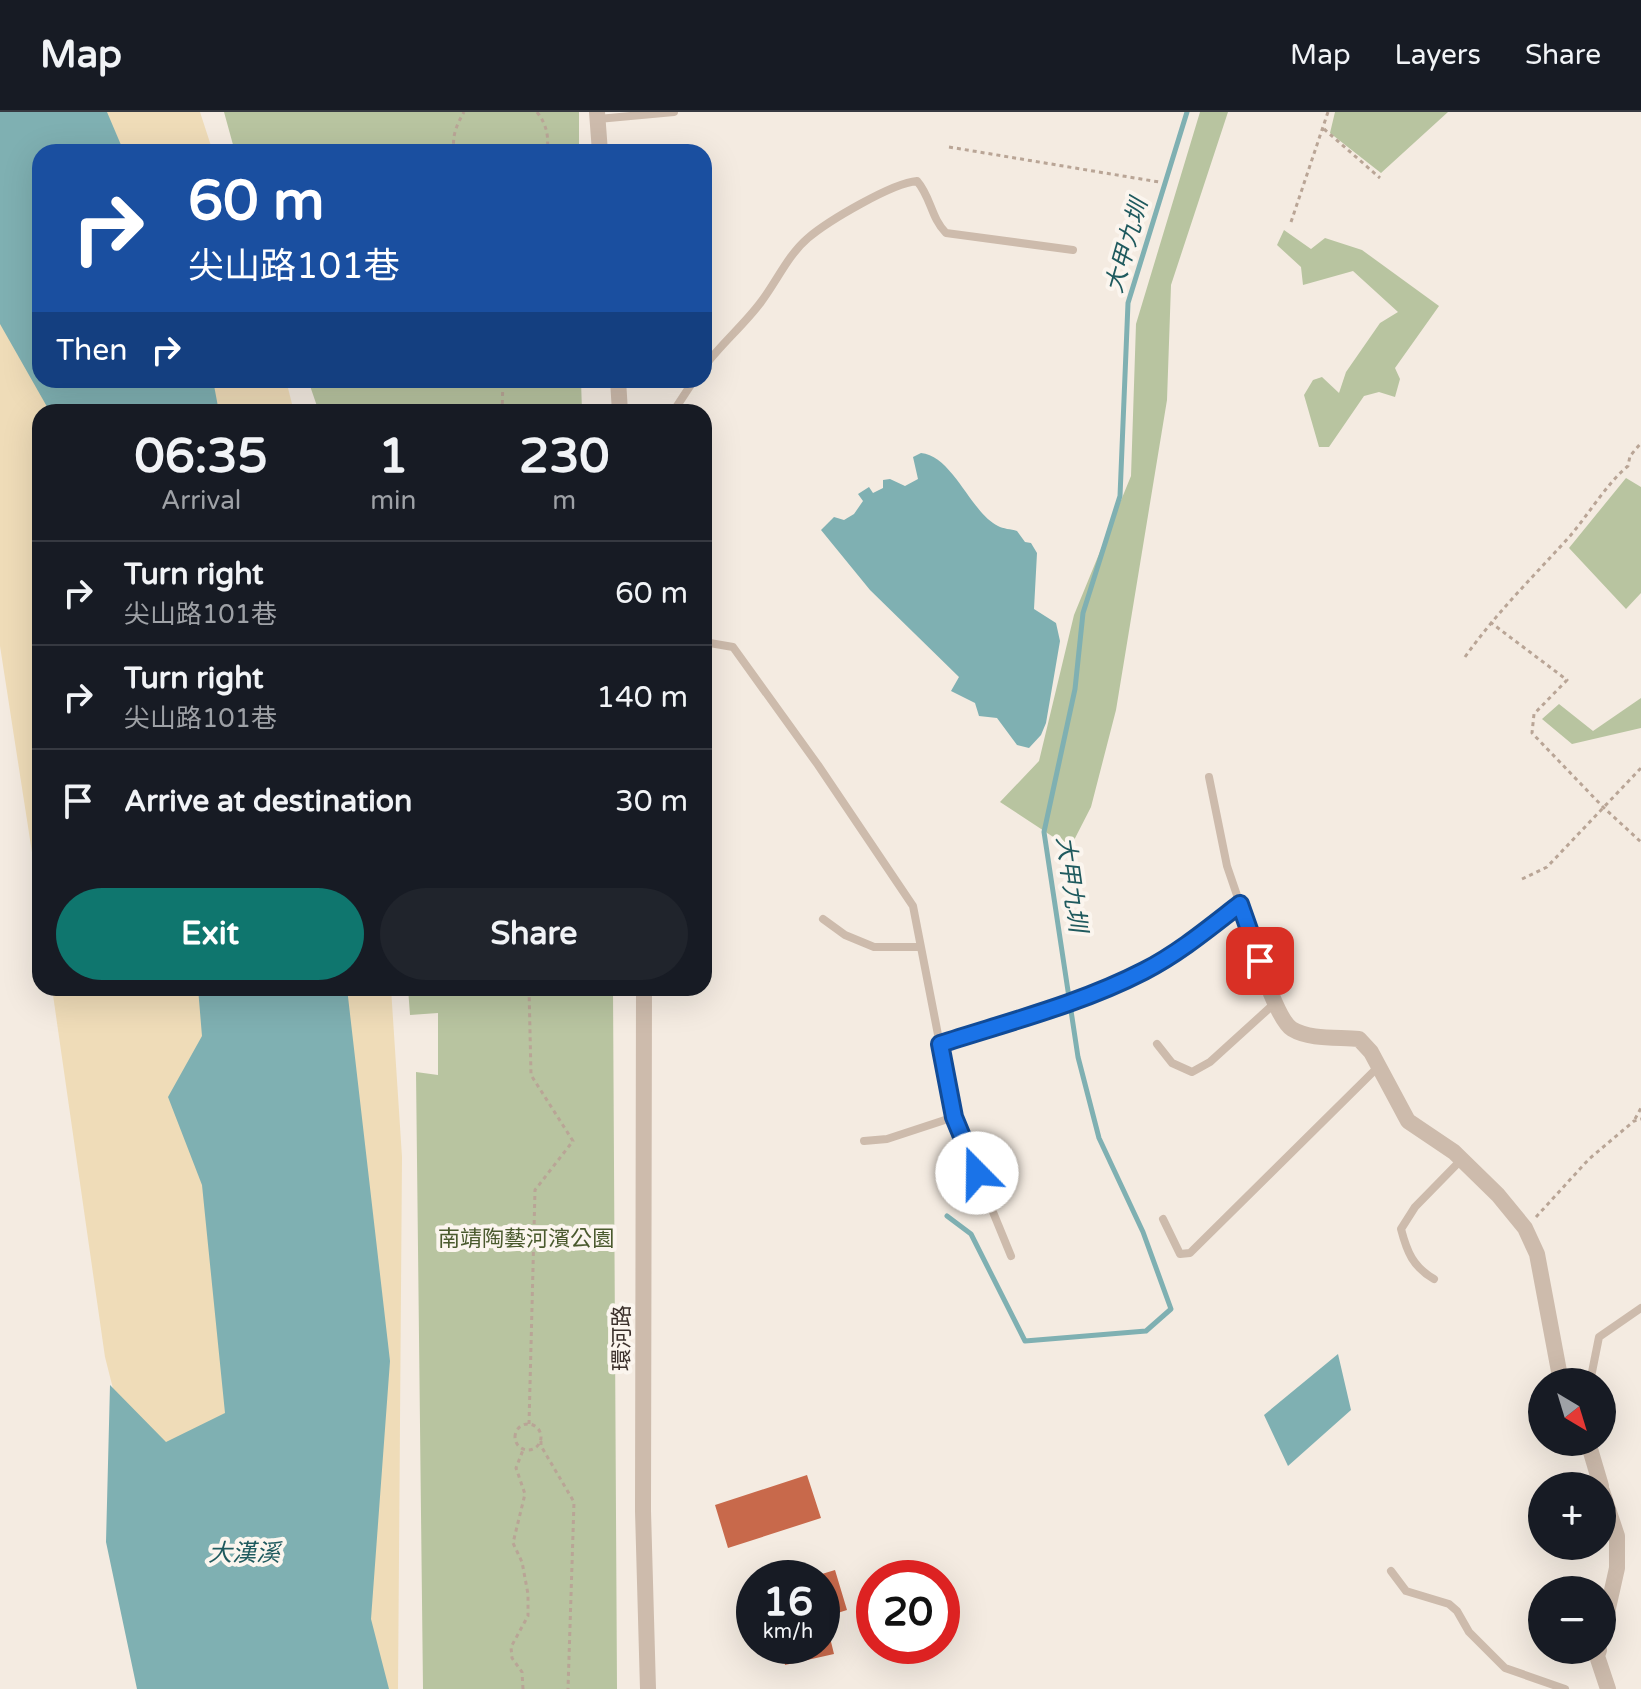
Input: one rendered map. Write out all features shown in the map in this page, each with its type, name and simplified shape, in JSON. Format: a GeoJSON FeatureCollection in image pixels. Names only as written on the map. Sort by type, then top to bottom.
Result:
{"type":"FeatureCollection","features":[{"type":"Feature","properties":{"kind":"street"},"geometry":{"type":"LineString","coordinates":[[597,115],[599,144]]}},
{"type":"Feature","properties":{"kind":"street"},"geometry":{"type":"LineString","coordinates":[[940,1044],[1070,1002],[1142,972],[1182,949],[1240,904],[1275,1003],[1289,1028],[1307,1035],[1359,1039],[1371,1052],[1408,1121],[1462,1159],[1525,1228],[1537,1254],[1558,1368]]}},
{"type":"Feature","properties":{"kind":"street","name":"環河路"},"geometry":{"type":"LineString","coordinates":[[644,996],[643,1511],[648,1689]]}},
{"type":"Feature","properties":{"kind":"street"},"geometry":{"type":"LineString","coordinates":[[1615,1576],[1616,1533]]}},
{"type":"Feature","properties":{"kind":"street"},"geometry":{"type":"LineString","coordinates":[[1600,1664],[1608,1689]]}},
{"type":"Feature","properties":{"kind":"lane"},"geometry":{"type":"LineString","coordinates":[[597,115],[674,112]]}},
{"type":"Feature","properties":{"kind":"lane"},"geometry":{"type":"LineString","coordinates":[[712,358],[761,302],[779,273],[808,238],[870,199],[905,182],[917,181],[926,191],[938,224],[946,233],[1073,250]]}},
{"type":"Feature","properties":{"kind":"lane"},"geometry":{"type":"LineString","coordinates":[[712,643],[733,647],[818,765],[913,906],[954,1117],[1011,1256]]}},
{"type":"Feature","properties":{"kind":"lane"},"geometry":{"type":"LineString","coordinates":[[1209,777],[1227,866],[1240,904]]}},
{"type":"Feature","properties":{"kind":"lane"},"geometry":{"type":"LineString","coordinates":[[823,919],[845,935],[874,947],[920,947]]}},
{"type":"Feature","properties":{"kind":"lane"},"geometry":{"type":"LineString","coordinates":[[1157,1044],[1172,1063],[1192,1072],[1210,1062],[1275,1003]]}},
{"type":"Feature","properties":{"kind":"lane"},"geometry":{"type":"LineString","coordinates":[[1163,1219],[1180,1254],[1190,1253],[1378,1067]]}},
{"type":"Feature","properties":{"kind":"lane"},"geometry":{"type":"LineString","coordinates":[[864,1141],[887,1139],[954,1117]]}},
{"type":"Feature","properties":{"kind":"lane"},"geometry":{"type":"LineString","coordinates":[[1434,1279],[1419,1271],[1407,1252],[1401,1229],[1415,1207],[1462,1159]]}},
{"type":"Feature","properties":{"kind":"lane"},"geometry":{"type":"LineString","coordinates":[[1593,1368],[1599,1337],[1641,1308]]}},
{"type":"Feature","properties":{"kind":"lane"},"geometry":{"type":"LineString","coordinates":[[1391,1571],[1406,1591],[1449,1604],[1457,1611],[1469,1632],[1505,1668],[1565,1689]]}},
{"type":"Feature","properties":{"kind":"path"},"geometry":{"type":"LineString","coordinates":[[453,144],[456,124],[464,112]]}},
{"type":"Feature","properties":{"kind":"path"},"geometry":{"type":"LineString","coordinates":[[537,112],[544,121],[547,144]]}},
{"type":"Feature","properties":{"kind":"path"},"geometry":{"type":"LineString","coordinates":[[1291,222],[1328,112]]}},
{"type":"Feature","properties":{"kind":"path"},"geometry":{"type":"LineString","coordinates":[[1324,129],[1380,178]]}},
{"type":"Feature","properties":{"kind":"path"},"geometry":{"type":"LineString","coordinates":[[949,147],[1159,182]]}},
{"type":"Feature","properties":{"kind":"path"},"geometry":{"type":"LineString","coordinates":[[1465,657],[1490,622],[1611,487],[1641,443]]}},
{"type":"Feature","properties":{"kind":"path"},"geometry":{"type":"LineString","coordinates":[[1490,622],[1567,680],[1534,714],[1532,733],[1641,842]]}},
{"type":"Feature","properties":{"kind":"path"},"geometry":{"type":"LineString","coordinates":[[1522,879],[1547,867],[1641,768]]}},
{"type":"Feature","properties":{"kind":"path"},"geometry":{"type":"LineString","coordinates":[[529,996],[531,1075],[573,1141],[535,1190],[529,1424]]}},
{"type":"Feature","properties":{"kind":"path"},"geometry":{"type":"LineString","coordinates":[[1525,1228],[1589,1159],[1634,1121],[1641,1108]]}},
{"type":"Feature","properties":{"kind":"path"},"geometry":{"type":"LineString","coordinates":[[1634,1121],[1641,1119]]}},
{"type":"Feature","properties":{"kind":"path"},"geometry":{"type":"LineString","coordinates":[[523,1450],[516,1443],[515,1435],[520,1427],[529,1424],[538,1429],[541,1446],[574,1502],[568,1689]]}},
{"type":"Feature","properties":{"kind":"path"},"geometry":{"type":"LineString","coordinates":[[523,1450],[536,1448],[541,1441]]}},
{"type":"Feature","properties":{"kind":"path"},"geometry":{"type":"LineString","coordinates":[[523,1450],[516,1468],[525,1494],[513,1543],[522,1562],[528,1594],[528,1616],[511,1647],[512,1658],[522,1672],[523,1689]]}},
{"type":"Feature","properties":{"kind":"green space"},"geometry":{"type":"Polygon","coordinates":[[[224,112],[579,112],[579,144],[233,144],[224,112]]]}},
{"type":"Feature","properties":{"kind":"green space"},"geometry":{"type":"Polygon","coordinates":[[[1200,112],[1228,112],[1171,285],[1167,400],[1116,710],[1091,807],[1070,848],[1000,802],[1039,761],[1074,615],[1131,476],[1136,324],[1200,112]]]}},
{"type":"Feature","properties":{"kind":"green space"},"geometry":{"type":"Polygon","coordinates":[[[1335,112],[1448,112],[1381,173],[1330,133],[1335,112]]]}},
{"type":"Feature","properties":{"kind":"green space"},"geometry":{"type":"Polygon","coordinates":[[[1284,230],[1311,249],[1325,238],[1362,250],[1439,306],[1395,368],[1400,379],[1395,397],[1379,392],[1364,396],[1329,447],[1319,447],[1304,395],[1313,380],[1322,377],[1339,393],[1346,372],[1380,323],[1398,312],[1353,271],[1303,285],[1301,267],[1277,245],[1284,230]]]}},
{"type":"Feature","properties":{"kind":"green space"},"geometry":{"type":"Polygon","coordinates":[[[311,388],[581,388],[582,404],[316,404],[311,388]]]}},
{"type":"Feature","properties":{"kind":"green space"},"geometry":{"type":"Polygon","coordinates":[[[1626,478],[1641,487],[1641,593],[1626,609],[1569,548],[1626,478]]]}},
{"type":"Feature","properties":{"kind":"green space"},"geometry":{"type":"Polygon","coordinates":[[[1641,698],[1641,728],[1572,744],[1542,719],[1559,704],[1593,731],[1641,698]]]}},
{"type":"Feature","properties":{"kind":"green space","name":"南靖陶藝河濱公園"},"geometry":{"type":"Polygon","coordinates":[[[409,996],[613,996],[617,1689],[423,1689],[416,1072],[438,1075],[438,1013],[410,1015],[409,996]]]}},
{"type":"Feature","properties":{"kind":"sand"},"geometry":{"type":"Polygon","coordinates":[[[0,112],[200,112],[210,144],[32,144],[32,388],[288,388],[292,404],[32,404],[32,852],[0,646],[0,112]]]}},
{"type":"Feature","properties":{"kind":"sand","name":"大漢溪"},"geometry":{"type":"Polygon","coordinates":[[[53,996],[392,996],[402,1157],[398,1689],[189,1689],[105,1357],[53,996]]]}},
{"type":"Feature","properties":{"kind":"water"},"geometry":{"type":"Polygon","coordinates":[[[0,112],[107,112],[121,144],[32,144],[32,380],[0,324],[0,112]]]}},
{"type":"Feature","properties":{"kind":"water"},"geometry":{"type":"Polygon","coordinates":[[[36,388],[214,388],[218,404],[45,404],[36,388]]]}},
{"type":"Feature","properties":{"kind":"water"},"geometry":{"type":"Polygon","coordinates":[[[921,453],[943,464],[988,519],[1000,527],[1017,531],[1037,553],[1034,609],[1056,623],[1060,641],[1046,723],[1041,735],[1029,748],[1017,745],[997,718],[979,716],[975,703],[951,691],[959,677],[870,590],[821,530],[834,517],[844,520],[854,514],[863,501],[858,494],[869,487],[873,493],[883,488],[883,480],[890,479],[905,486],[918,479],[913,457],[921,453]]]}},
{"type":"Feature","properties":{"kind":"water","name":"大漢溪"},"geometry":{"type":"Polygon","coordinates":[[[199,996],[348,996],[390,1361],[371,1619],[389,1689],[137,1689],[106,1542],[110,1385],[166,1442],[225,1413],[202,1185],[168,1097],[202,1036],[199,996]]]}},
{"type":"Feature","properties":{"kind":"water"},"geometry":{"type":"Polygon","coordinates":[[[1338,1354],[1351,1410],[1288,1466],[1264,1415],[1338,1354]]]}},
{"type":"Feature","properties":{"kind":"building"},"geometry":{"type":"Polygon","coordinates":[[[807,1475],[821,1518],[728,1548],[715,1505],[807,1475]]]}},
{"type":"Feature","properties":{"kind":"building"},"geometry":{"type":"Polygon","coordinates":[[[840,1587],[847,1610],[840,1612],[840,1587]]]}},
{"type":"Feature","properties":{"kind":"waterway","name":"大甲九圳"},"geometry":{"type":"LineString","coordinates":[[947,1216],[971,1234],[1025,1341],[1146,1331],[1171,1309],[1143,1232],[1099,1138],[1078,1057],[1044,832],[1075,689],[1083,613],[1120,496],[1128,303],[1187,112]]}},
{"type":"Feature","properties":{"kind":"route"},"geometry":{"type":"LineString","coordinates":[[977,1173],[954,1117],[940,1044],[1064,1004],[1142,972],[1182,949],[1240,904],[1260,961]]}}]}
